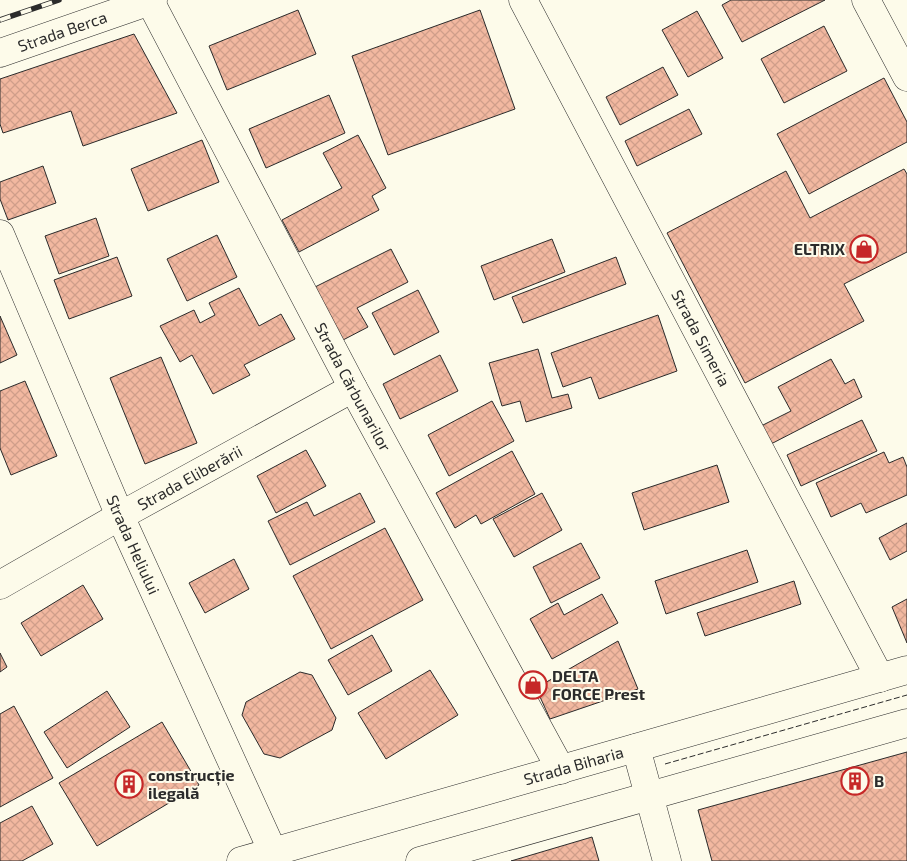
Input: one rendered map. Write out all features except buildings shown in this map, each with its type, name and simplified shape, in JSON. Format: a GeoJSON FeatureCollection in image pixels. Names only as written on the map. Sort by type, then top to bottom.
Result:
{"type":"FeatureCollection","features":[{"type":"Feature","properties":{"kind":"street","name":"Strada Simeria"},"geometry":{"type":"LineString","coordinates":[[523,0],[880,678]]}},
{"type":"Feature","properties":{"kind":"street"},"geometry":{"type":"LineString","coordinates":[[866,0],[907,77]]}},
{"type":"Feature","properties":{"kind":"street","name":"Strada Berca"},"geometry":{"type":"LineString","coordinates":[[0,53],[152,1]]}},
{"type":"Feature","properties":{"kind":"street","name":"Strada Cărbunarilor"},"geometry":{"type":"LineString","coordinates":[[152,1],[353,388],[561,770]]}},
{"type":"Feature","properties":{"kind":"street","name":"Strada Heliului"},"geometry":{"type":"LineString","coordinates":[[0,234],[120,516],[273,852]]}},
{"type":"Feature","properties":{"kind":"street","name":"Strada Eliberării"},"geometry":{"type":"LineString","coordinates":[[0,585],[120,516],[353,388]]}},
{"type":"Feature","properties":{"kind":"street","name":"Strada Biharia"},"geometry":{"type":"LineString","coordinates":[[241,861],[907,670]]}},
{"type":"Feature","properties":{"kind":"street"},"geometry":{"type":"LineString","coordinates":[[420,861],[907,722]]}},
{"type":"Feature","properties":{"kind":"street"},"geometry":{"type":"LineString","coordinates":[[636,748],[667,861]]}},
{"type":"Feature","properties":{"kind":"railway"},"geometry":{"type":"LineString","coordinates":[[0,20],[59,0]]}},
{"type":"Feature","properties":{"kind":"fence"},"geometry":{"type":"LineString","coordinates":[[665,764],[907,695]]}},
{"type":"Feature","properties":{"kind":"place","name":"ELTRIX"},"geometry":{"type":"Point","coordinates":[864,249]}},
{"type":"Feature","properties":{"kind":"place","name":"DELTA FORCE Prest"},"geometry":{"type":"Point","coordinates":[533,685]}},
{"type":"Feature","properties":{"kind":"place","name":"B"},"geometry":{"type":"Point","coordinates":[855,781]}},
{"type":"Feature","properties":{"kind":"place","name":"construcție ilegală"},"geometry":{"type":"Point","coordinates":[129,784]}}]}
